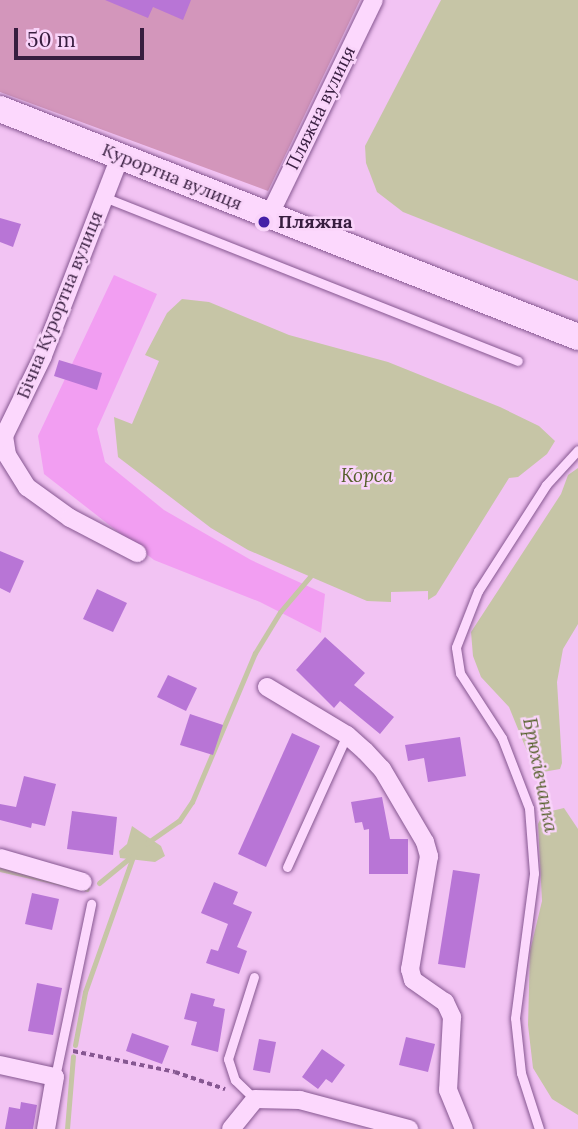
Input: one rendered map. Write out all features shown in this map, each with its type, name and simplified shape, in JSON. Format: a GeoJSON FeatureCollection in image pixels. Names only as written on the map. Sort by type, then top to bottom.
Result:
{"type":"FeatureCollection","features":[{"type":"Feature","properties":{"kind":"main road","name":"Курортна вулиця"},"geometry":{"type":"LineString","coordinates":[[0,109],[578,337]]}},
{"type":"Feature","properties":{"kind":"street","name":"Пляжна вулиця"},"geometry":{"type":"LineString","coordinates":[[269,216],[374,0]]}},
{"type":"Feature","properties":{"kind":"street","name":"Бічна Курортна вулиця"},"geometry":{"type":"LineString","coordinates":[[120,157],[43,356],[2,437],[7,455],[27,487],[70,518],[137,553]]}},
{"type":"Feature","properties":{"kind":"street"},"geometry":{"type":"LineString","coordinates":[[267,687],[347,735],[382,769],[427,848],[410,969],[413,980],[445,1002],[452,1017],[448,1090],[464,1129]]}},
{"type":"Feature","properties":{"kind":"street"},"geometry":{"type":"LineString","coordinates":[[0,858],[83,882]]}},
{"type":"Feature","properties":{"kind":"street"},"geometry":{"type":"LineString","coordinates":[[0,1065],[55,1077],[46,1129]]}},
{"type":"Feature","properties":{"kind":"street"},"geometry":{"type":"LineString","coordinates":[[231,1129],[255,1099],[300,1100],[409,1129]]}},
{"type":"Feature","properties":{"kind":"lane"},"geometry":{"type":"LineString","coordinates":[[104,197],[518,361]]}},
{"type":"Feature","properties":{"kind":"lane"},"geometry":{"type":"LineString","coordinates":[[539,1129],[522,1073],[514,1018],[534,873],[529,808],[502,738],[460,673],[456,647],[478,591],[546,485],[578,450]]}},
{"type":"Feature","properties":{"kind":"lane"},"geometry":{"type":"LineString","coordinates":[[287,867],[347,735]]}},
{"type":"Feature","properties":{"kind":"lane"},"geometry":{"type":"LineString","coordinates":[[55,1077],[91,904]]}},
{"type":"Feature","properties":{"kind":"lane"},"geometry":{"type":"LineString","coordinates":[[254,977],[228,1059],[235,1080],[255,1099]]}},
{"type":"Feature","properties":{"kind":"path"},"geometry":{"type":"LineString","coordinates":[[61,1049],[175,1072],[255,1099]]}},
{"type":"Feature","properties":{"kind":"shaded area"},"geometry":{"type":"Polygon","coordinates":[[[0,0],[360,0],[268,191],[0,92],[0,0]]]}},
{"type":"Feature","properties":{"kind":"sand"},"geometry":{"type":"Polygon","coordinates":[[[114,275],[157,294],[97,429],[105,462],[164,510],[251,560],[325,594],[321,633],[260,602],[154,560],[44,474],[38,436],[114,275]]]}},
{"type":"Feature","properties":{"kind":"water"},"geometry":{"type":"Polygon","coordinates":[[[441,0],[578,0],[578,281],[403,212],[377,192],[366,163],[365,146],[441,0]]]}},
{"type":"Feature","properties":{"kind":"water","name":"Корса"},"geometry":{"type":"Polygon","coordinates":[[[182,299],[209,302],[289,335],[388,362],[500,407],[539,426],[555,441],[547,454],[518,477],[509,478],[436,595],[428,600],[428,591],[391,592],[391,602],[367,601],[248,550],[211,528],[118,457],[114,417],[132,424],[159,361],[145,355],[167,313],[182,299]]]}},
{"type":"Feature","properties":{"kind":"water"},"geometry":{"type":"Polygon","coordinates":[[[578,468],[578,624],[563,649],[557,682],[562,763],[560,769],[543,772],[527,751],[509,707],[481,677],[473,656],[471,632],[561,494],[568,475],[578,468]]]}},
{"type":"Feature","properties":{"kind":"water"},"geometry":{"type":"Polygon","coordinates":[[[564,808],[578,829],[578,1115],[552,1099],[533,1068],[528,1025],[530,951],[542,901],[538,824],[543,813],[564,808]]]}},
{"type":"Feature","properties":{"kind":"water"},"geometry":{"type":"Polygon","coordinates":[[[132,826],[161,846],[165,856],[155,862],[120,858],[119,851],[127,844],[132,826]]]}},
{"type":"Feature","properties":{"kind":"building"},"geometry":{"type":"Polygon","coordinates":[[[105,0],[191,0],[183,20],[153,7],[148,18],[105,0]]]}},
{"type":"Feature","properties":{"kind":"building"},"geometry":{"type":"Polygon","coordinates":[[[0,218],[21,224],[13,247],[0,242],[0,218]]]}},
{"type":"Feature","properties":{"kind":"building"},"geometry":{"type":"Polygon","coordinates":[[[59,360],[102,373],[97,390],[54,376],[59,360]]]}},
{"type":"Feature","properties":{"kind":"building"},"geometry":{"type":"Polygon","coordinates":[[[0,551],[24,561],[10,593],[0,588],[0,551]]]}},
{"type":"Feature","properties":{"kind":"building"},"geometry":{"type":"Polygon","coordinates":[[[97,589],[127,603],[113,632],[83,619],[97,589]]]}},
{"type":"Feature","properties":{"kind":"building"},"geometry":{"type":"Polygon","coordinates":[[[325,637],[365,673],[354,685],[394,717],[380,734],[340,701],[334,708],[296,670],[325,637]]]}},
{"type":"Feature","properties":{"kind":"building"},"geometry":{"type":"Polygon","coordinates":[[[168,675],[197,688],[186,711],[157,697],[168,675]]]}},
{"type":"Feature","properties":{"kind":"building"},"geometry":{"type":"Polygon","coordinates":[[[190,714],[223,725],[213,755],[180,745],[190,714]]]}},
{"type":"Feature","properties":{"kind":"building"},"geometry":{"type":"Polygon","coordinates":[[[292,733],[320,746],[266,867],[238,854],[292,733]]]}},
{"type":"Feature","properties":{"kind":"building"},"geometry":{"type":"Polygon","coordinates":[[[460,737],[466,776],[428,782],[424,758],[408,761],[405,745],[460,737]]]}},
{"type":"Feature","properties":{"kind":"building"},"geometry":{"type":"Polygon","coordinates":[[[24,776],[56,784],[45,826],[32,823],[31,828],[0,820],[0,804],[16,807],[24,776]]]}},
{"type":"Feature","properties":{"kind":"building"},"geometry":{"type":"Polygon","coordinates":[[[382,797],[390,839],[408,839],[408,874],[369,874],[369,829],[364,830],[362,822],[355,823],[351,802],[382,797]]]}},
{"type":"Feature","properties":{"kind":"building"},"geometry":{"type":"Polygon","coordinates":[[[72,811],[117,817],[113,855],[67,849],[72,811]]]}},
{"type":"Feature","properties":{"kind":"building"},"geometry":{"type":"Polygon","coordinates":[[[453,870],[480,874],[465,968],[438,964],[453,870]]]}},
{"type":"Feature","properties":{"kind":"building"},"geometry":{"type":"Polygon","coordinates":[[[214,882],[238,892],[233,904],[252,912],[237,947],[247,951],[239,974],[206,963],[211,949],[218,951],[228,924],[201,913],[214,882]]]}},
{"type":"Feature","properties":{"kind":"building"},"geometry":{"type":"Polygon","coordinates":[[[32,893],[59,899],[52,930],[25,924],[32,893]]]}},
{"type":"Feature","properties":{"kind":"building"},"geometry":{"type":"Polygon","coordinates":[[[37,983],[62,988],[53,1035],[28,1031],[37,983]]]}},
{"type":"Feature","properties":{"kind":"building"},"geometry":{"type":"Polygon","coordinates":[[[191,993],[215,999],[213,1006],[225,1009],[218,1052],[191,1045],[197,1022],[184,1019],[191,993]]]}},
{"type":"Feature","properties":{"kind":"building"},"geometry":{"type":"Polygon","coordinates":[[[132,1033],[169,1046],[162,1064],[126,1051],[132,1033]]]}},
{"type":"Feature","properties":{"kind":"building"},"geometry":{"type":"Polygon","coordinates":[[[406,1037],[435,1044],[428,1072],[399,1065],[406,1037]]]}},
{"type":"Feature","properties":{"kind":"building"},"geometry":{"type":"Polygon","coordinates":[[[259,1039],[276,1042],[270,1073],[253,1070],[259,1039]]]}},
{"type":"Feature","properties":{"kind":"building"},"geometry":{"type":"Polygon","coordinates":[[[322,1049],[345,1065],[332,1083],[326,1079],[318,1089],[302,1077],[322,1049]]]}},
{"type":"Feature","properties":{"kind":"building"},"geometry":{"type":"Polygon","coordinates":[[[21,1102],[37,1105],[33,1129],[5,1129],[9,1107],[20,1109],[21,1102]]]}},
{"type":"Feature","properties":{"kind":"waterway"},"geometry":{"type":"LineString","coordinates":[[147,843],[179,821],[192,802],[255,653],[280,612],[313,573]]}},
{"type":"Feature","properties":{"kind":"waterway","name":"Брюхівчанка"},"geometry":{"type":"LineString","coordinates":[[538,763],[550,818]]}},
{"type":"Feature","properties":{"kind":"waterway"},"geometry":{"type":"LineString","coordinates":[[75,1045],[85,992],[134,854]]}},
{"type":"Feature","properties":{"kind":"waterway"},"geometry":{"type":"LineString","coordinates":[[99,883],[132,856]]}},
{"type":"Feature","properties":{"kind":"waterway"},"geometry":{"type":"LineString","coordinates":[[0,869],[87,889]]}},
{"type":"Feature","properties":{"kind":"waterway"},"geometry":{"type":"LineString","coordinates":[[67,1129],[73,1056]]}},
{"type":"Feature","properties":{"kind":"place","name":"Пляжна"},"geometry":{"type":"Point","coordinates":[264,222]}}]}
